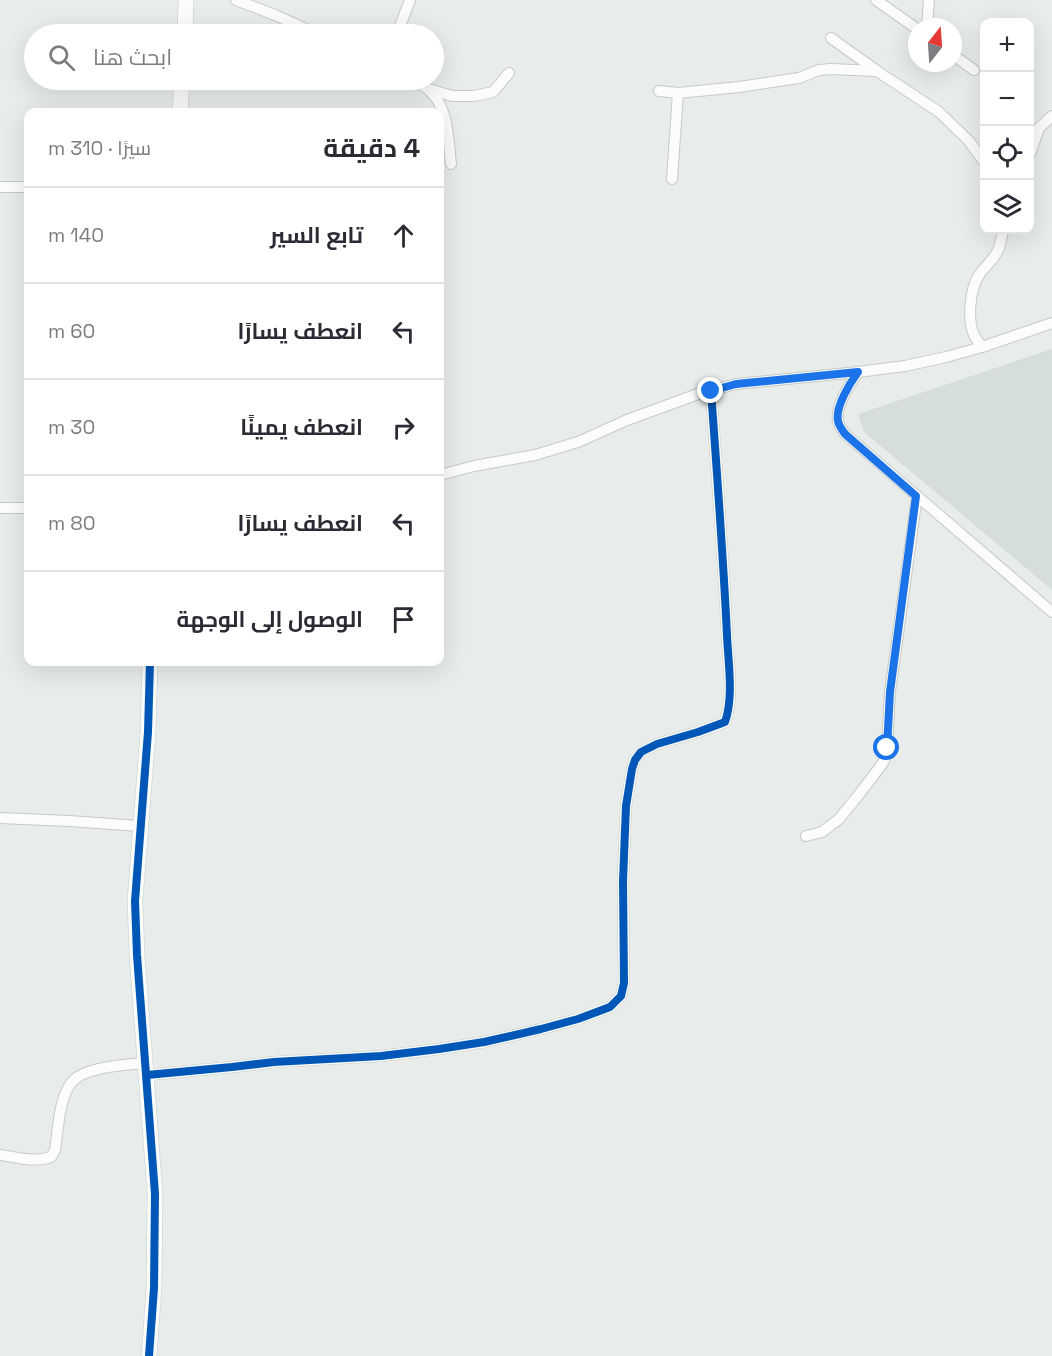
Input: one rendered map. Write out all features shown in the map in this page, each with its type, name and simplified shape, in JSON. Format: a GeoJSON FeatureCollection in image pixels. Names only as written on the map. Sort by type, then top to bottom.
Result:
{"type":"FeatureCollection","features":[{"type":"Feature","properties":{"kind":"street"},"geometry":{"type":"LineString","coordinates":[[185,24],[186,0]]}},
{"type":"Feature","properties":{"kind":"street"},"geometry":{"type":"LineString","coordinates":[[236,0],[295,24]]}},
{"type":"Feature","properties":{"kind":"street"},"geometry":{"type":"LineString","coordinates":[[401,24],[410,0]]}},
{"type":"Feature","properties":{"kind":"street"},"geometry":{"type":"LineString","coordinates":[[876,0],[908,23]]}},
{"type":"Feature","properties":{"kind":"street"},"geometry":{"type":"LineString","coordinates":[[928,18],[929,0]]}},
{"type":"Feature","properties":{"kind":"street"},"geometry":{"type":"LineString","coordinates":[[831,38],[939,112],[969,141],[980,156]]}},
{"type":"Feature","properties":{"kind":"street"},"geometry":{"type":"LineString","coordinates":[[962,61],[974,70]]}},
{"type":"Feature","properties":{"kind":"street"},"geometry":{"type":"LineString","coordinates":[[659,91],[678,93],[768,83],[799,78],[825,70],[877,71]]}},
{"type":"Feature","properties":{"kind":"street"},"geometry":{"type":"LineString","coordinates":[[431,90],[452,96],[474,96],[493,92],[508,73]]}},
{"type":"Feature","properties":{"kind":"street"},"geometry":{"type":"LineString","coordinates":[[180,108],[181,90]]}},
{"type":"Feature","properties":{"kind":"street"},"geometry":{"type":"LineString","coordinates":[[429,90],[442,108]]}},
{"type":"Feature","properties":{"kind":"street"},"geometry":{"type":"LineString","coordinates":[[672,179],[678,93]]}},
{"type":"Feature","properties":{"kind":"street"},"geometry":{"type":"LineString","coordinates":[[444,116],[451,164]]}},
{"type":"Feature","properties":{"kind":"street"},"geometry":{"type":"LineString","coordinates":[[1034,141],[1039,128],[1052,116]]}},
{"type":"Feature","properties":{"kind":"street"},"geometry":{"type":"LineString","coordinates":[[0,187],[24,187]]}},
{"type":"Feature","properties":{"kind":"street"},"geometry":{"type":"LineString","coordinates":[[982,347],[974,336],[972,326],[970,309],[973,289],[977,278],[999,248],[1002,234]]}},
{"type":"Feature","properties":{"kind":"street"},"geometry":{"type":"LineString","coordinates":[[444,474],[535,455],[578,442],[627,420],[698,394],[736,384],[858,372],[925,362],[982,347],[1052,323]]}},
{"type":"Feature","properties":{"kind":"street"},"geometry":{"type":"LineString","coordinates":[[858,372],[850,382],[839,407],[837,417],[845,434],[1052,612]]}},
{"type":"Feature","properties":{"kind":"street"},"geometry":{"type":"LineString","coordinates":[[0,1155],[33,1160],[44,1160],[51,1157],[55,1150],[65,1094],[78,1077],[93,1071],[115,1066],[147,1069],[232,1067],[274,1062],[381,1056],[484,1042],[578,1019],[610,1007],[621,996],[625,976],[623,881],[626,806],[635,760],[641,752],[657,744],[725,722],[728,713],[729,678],[724,579],[711,391]]}},
{"type":"Feature","properties":{"kind":"street"},"geometry":{"type":"LineString","coordinates":[[806,836],[822,832],[838,819],[885,759],[890,692],[916,496]]}},
{"type":"Feature","properties":{"kind":"street"},"geometry":{"type":"LineString","coordinates":[[0,508],[24,508]]}},
{"type":"Feature","properties":{"kind":"street"},"geometry":{"type":"LineString","coordinates":[[149,1356],[154,1288],[155,1194],[135,901],[148,732],[150,666]]}},
{"type":"Feature","properties":{"kind":"street"},"geometry":{"type":"LineString","coordinates":[[0,818],[141,826]]}},
{"type":"Feature","properties":{"kind":"shaded area"},"geometry":{"type":"Polygon","coordinates":[[[1052,349],[1052,590],[864,432],[858,414],[1052,349]]]}},
{"type":"Feature","properties":{"kind":"cycle path"},"geometry":{"type":"LineString","coordinates":[[147,1075],[274,1062],[381,1056],[484,1042],[578,1019],[610,1007],[621,996],[624,983],[623,881],[626,806],[635,760],[641,752],[657,744],[725,722],[728,712],[729,667],[711,391]]}},
{"type":"Feature","properties":{"kind":"cycle path"},"geometry":{"type":"LineString","coordinates":[[149,1356],[154,1288],[155,1194],[135,901],[148,732],[150,666]]}},
{"type":"Feature","properties":{"kind":"route"},"geometry":{"type":"LineString","coordinates":[[711,391],[736,384],[858,372],[850,382],[839,407],[837,417],[839,424],[845,434],[916,496],[890,692],[887,748]]}}]}
